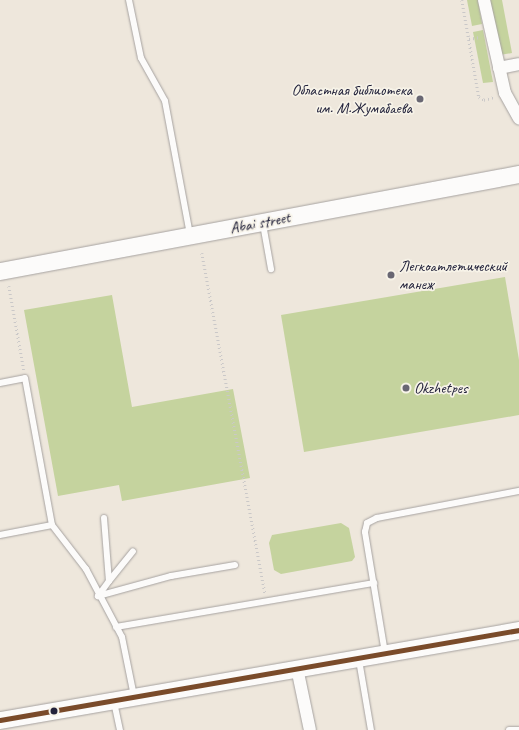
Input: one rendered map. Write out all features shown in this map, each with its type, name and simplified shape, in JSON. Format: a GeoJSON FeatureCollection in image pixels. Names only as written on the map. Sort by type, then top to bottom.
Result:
{"type":"FeatureCollection","features":[{"type":"Feature","properties":{"kind":"street"},"geometry":{"type":"LineString","coordinates":[[484,0],[505,93],[519,118]]}},
{"type":"Feature","properties":{"kind":"street"},"geometry":{"type":"LineString","coordinates":[[499,68],[519,64]]}},
{"type":"Feature","properties":{"kind":"street","name":"Abai street"},"geometry":{"type":"LineString","coordinates":[[0,271],[519,174]]}},
{"type":"Feature","properties":{"kind":"street"},"geometry":{"type":"LineString","coordinates":[[0,720],[519,630]]}},
{"type":"Feature","properties":{"kind":"street"},"geometry":{"type":"LineString","coordinates":[[297,668],[310,730]]}},
{"type":"Feature","properties":{"kind":"lane"},"geometry":{"type":"LineString","coordinates":[[129,0],[141,58],[165,101],[190,236]]}},
{"type":"Feature","properties":{"kind":"lane"},"geometry":{"type":"LineString","coordinates":[[263,222],[271,269]]}},
{"type":"Feature","properties":{"kind":"lane"},"geometry":{"type":"LineString","coordinates":[[0,383],[25,378],[52,525],[86,569],[98,596],[122,637],[134,696]]}},
{"type":"Feature","properties":{"kind":"lane"},"geometry":{"type":"LineString","coordinates":[[385,653],[365,532],[372,520],[519,491]]}},
{"type":"Feature","properties":{"kind":"lane"},"geometry":{"type":"LineString","coordinates":[[104,518],[109,581]]}},
{"type":"Feature","properties":{"kind":"lane"},"geometry":{"type":"LineString","coordinates":[[0,535],[52,525]]}},
{"type":"Feature","properties":{"kind":"lane"},"geometry":{"type":"LineString","coordinates":[[98,596],[132,552]]}},
{"type":"Feature","properties":{"kind":"lane"},"geometry":{"type":"LineString","coordinates":[[98,596],[171,576],[235,565]]}},
{"type":"Feature","properties":{"kind":"lane"},"geometry":{"type":"LineString","coordinates":[[116,628],[374,583]]}},
{"type":"Feature","properties":{"kind":"lane"},"geometry":{"type":"LineString","coordinates":[[359,658],[371,730]]}},
{"type":"Feature","properties":{"kind":"lane"},"geometry":{"type":"LineString","coordinates":[[114,700],[120,730]]}},
{"type":"Feature","properties":{"kind":"lane"},"geometry":{"type":"LineString","coordinates":[[509,730],[519,730]]}},
{"type":"Feature","properties":{"kind":"path"},"geometry":{"type":"LineString","coordinates":[[462,0],[479,97],[484,100],[505,93]]}},
{"type":"Feature","properties":{"kind":"path"},"geometry":{"type":"LineString","coordinates":[[202,253],[266,601]]}},
{"type":"Feature","properties":{"kind":"path"},"geometry":{"type":"LineString","coordinates":[[9,286],[25,378]]}},
{"type":"Feature","properties":{"kind":"green space"},"geometry":{"type":"Polygon","coordinates":[[[467,0],[478,0],[482,24],[472,26],[467,0]]]}},
{"type":"Feature","properties":{"kind":"green space"},"geometry":{"type":"Polygon","coordinates":[[[490,0],[502,0],[512,53],[500,55],[490,0]]]}},
{"type":"Feature","properties":{"kind":"green space"},"geometry":{"type":"Polygon","coordinates":[[[483,30],[493,82],[483,83],[473,32],[483,30]]]}},
{"type":"Feature","properties":{"kind":"green space","name":"Okzhetpes"},"geometry":{"type":"Polygon","coordinates":[[[505,277],[519,360],[519,415],[304,452],[281,315],[505,277]]]}},
{"type":"Feature","properties":{"kind":"green space"},"geometry":{"type":"Polygon","coordinates":[[[112,295],[132,407],[233,389],[250,478],[122,501],[119,485],[58,496],[24,310],[112,295]]]}},
{"type":"Feature","properties":{"kind":"green space"},"geometry":{"type":"Polygon","coordinates":[[[341,523],[349,528],[355,557],[352,561],[281,574],[274,570],[269,543],[272,535],[341,523]]]}},
{"type":"Feature","properties":{"kind":"transit line"},"geometry":{"type":"LineString","coordinates":[[0,720],[519,630]]}},
{"type":"Feature","properties":{"kind":"place","name":"Областная библиотека им. М.Жумабаева"},"geometry":{"type":"Point","coordinates":[420,99]}},
{"type":"Feature","properties":{"kind":"place","name":"Легкоатлетический манеж"},"geometry":{"type":"Point","coordinates":[391,275]}},
{"type":"Feature","properties":{"kind":"place","name":"Okzhetpes"},"geometry":{"type":"Point","coordinates":[406,388]}}]}
